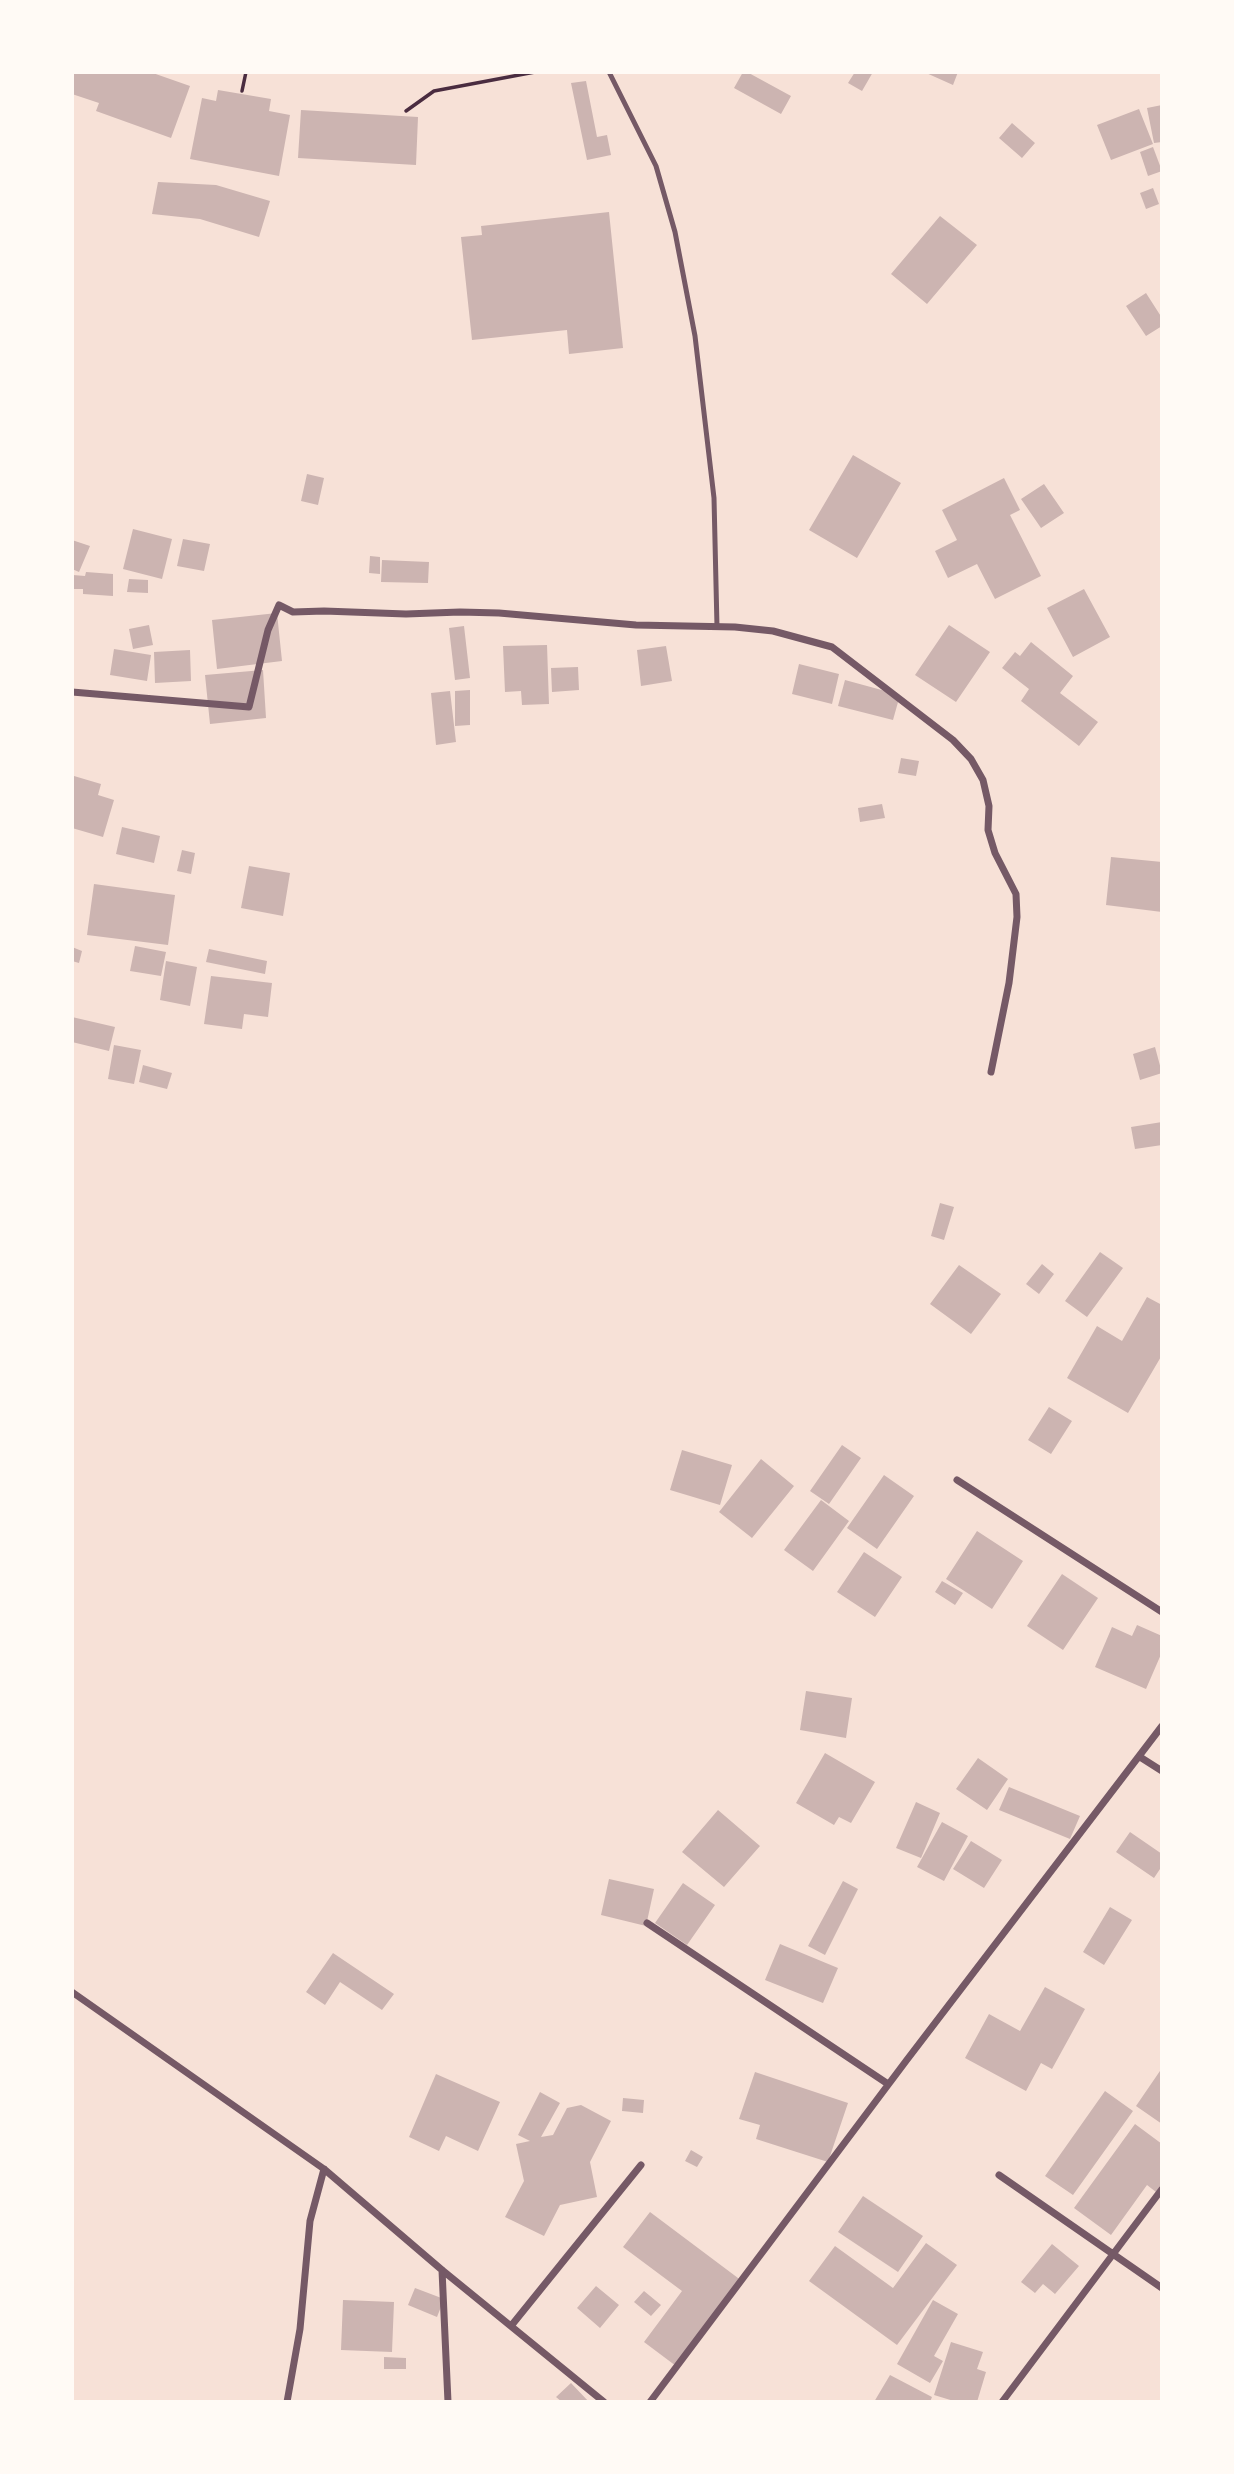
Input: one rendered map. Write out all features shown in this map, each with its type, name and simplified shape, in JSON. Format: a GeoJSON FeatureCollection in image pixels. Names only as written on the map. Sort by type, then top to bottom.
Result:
{"type":"FeatureCollection","features":[{"type":"Feature","properties":{"kind":"street"},"geometry":{"type":"LineString","coordinates":[[72,692],[250,707],[268,630],[279,605],[293,612],[499,613],[636,625],[773,631],[832,647],[953,740],[971,759],[983,780],[989,806],[988,830],[995,853],[1016,894],[1017,917],[1009,983],[991,1072]]}},
{"type":"Feature","properties":{"kind":"street"},"geometry":{"type":"LineString","coordinates":[[957,1480],[1162,1612]]}},
{"type":"Feature","properties":{"kind":"street"},"geometry":{"type":"LineString","coordinates":[[650,2402],[888,2084],[1162,1726]]}},
{"type":"Feature","properties":{"kind":"street"},"geometry":{"type":"LineString","coordinates":[[1139,1758],[1162,1771]]}},
{"type":"Feature","properties":{"kind":"street"},"geometry":{"type":"LineString","coordinates":[[647,1923],[888,2084]]}},
{"type":"Feature","properties":{"kind":"street"},"geometry":{"type":"LineString","coordinates":[[72,1992],[324,2169],[442,2270],[604,2402]]}},
{"type":"Feature","properties":{"kind":"street"},"geometry":{"type":"LineString","coordinates":[[511,2326],[641,2165]]}},
{"type":"Feature","properties":{"kind":"street"},"geometry":{"type":"LineString","coordinates":[[287,2402],[300,2329],[310,2221],[324,2169]]}},
{"type":"Feature","properties":{"kind":"street"},"geometry":{"type":"LineString","coordinates":[[999,2175],[1162,2288]]}},
{"type":"Feature","properties":{"kind":"street"},"geometry":{"type":"LineString","coordinates":[[1002,2402],[1162,2189]]}},
{"type":"Feature","properties":{"kind":"street"},"geometry":{"type":"LineString","coordinates":[[442,2270],[448,2402]]}},
{"type":"Feature","properties":{"kind":"lane"},"geometry":{"type":"LineString","coordinates":[[609,72],[656,166],[675,232],[695,335],[714,498],[717,627]]}},
{"type":"Feature","properties":{"kind":"path"},"geometry":{"type":"LineString","coordinates":[[242,91],[246,72]]}},
{"type":"Feature","properties":{"kind":"path"},"geometry":{"type":"LineString","coordinates":[[406,111],[434,91],[535,72]]}},
{"type":"Feature","properties":{"kind":"building"},"geometry":{"type":"Polygon","coordinates":[[[72,72],[150,72],[190,86],[171,138],[96,111],[99,103],[72,94],[72,72]]]}},
{"type":"Feature","properties":{"kind":"building"},"geometry":{"type":"Polygon","coordinates":[[[743,72],[791,96],[781,114],[734,88],[743,72]]]}},
{"type":"Feature","properties":{"kind":"building"},"geometry":{"type":"Polygon","coordinates":[[[855,72],[873,72],[862,91],[848,83],[855,72]]]}},
{"type":"Feature","properties":{"kind":"building"},"geometry":{"type":"Polygon","coordinates":[[[924,72],[958,72],[953,85],[924,72]]]}},
{"type":"Feature","properties":{"kind":"building"},"geometry":{"type":"Polygon","coordinates":[[[586,81],[597,137],[607,135],[611,155],[587,160],[571,83],[586,81]]]}},
{"type":"Feature","properties":{"kind":"building"},"geometry":{"type":"Polygon","coordinates":[[[218,90],[271,99],[269,111],[290,115],[279,176],[190,159],[202,98],[216,101],[218,90]]]}},
{"type":"Feature","properties":{"kind":"building"},"geometry":{"type":"Polygon","coordinates":[[[1162,105],[1162,142],[1154,143],[1147,108],[1162,105]]]}},
{"type":"Feature","properties":{"kind":"building"},"geometry":{"type":"Polygon","coordinates":[[[1139,109],[1153,144],[1111,160],[1097,125],[1139,109]]]}},
{"type":"Feature","properties":{"kind":"building"},"geometry":{"type":"Polygon","coordinates":[[[301,110],[418,117],[416,165],[298,158],[301,110]]]}},
{"type":"Feature","properties":{"kind":"building"},"geometry":{"type":"Polygon","coordinates":[[[1012,123],[1035,143],[1022,158],[999,138],[1012,123]]]}},
{"type":"Feature","properties":{"kind":"building"},"geometry":{"type":"Polygon","coordinates":[[[1153,147],[1162,171],[1148,176],[1140,152],[1153,147]]]}},
{"type":"Feature","properties":{"kind":"building"},"geometry":{"type":"Polygon","coordinates":[[[158,182],[216,185],[270,201],[259,237],[200,219],[152,214],[158,182]]]}},
{"type":"Feature","properties":{"kind":"building"},"geometry":{"type":"Polygon","coordinates":[[[1153,188],[1159,204],[1146,209],[1140,193],[1153,188]]]}},
{"type":"Feature","properties":{"kind":"building"},"geometry":{"type":"Polygon","coordinates":[[[609,212],[623,348],[569,354],[567,330],[472,340],[461,237],[482,235],[481,226],[609,212]]]}},
{"type":"Feature","properties":{"kind":"building"},"geometry":{"type":"Polygon","coordinates":[[[940,216],[977,245],[927,304],[891,274],[940,216]]]}},
{"type":"Feature","properties":{"kind":"building"},"geometry":{"type":"Polygon","coordinates":[[[1146,293],[1162,318],[1162,326],[1146,336],[1126,306],[1146,293]]]}},
{"type":"Feature","properties":{"kind":"building"},"geometry":{"type":"Polygon","coordinates":[[[853,455],[901,483],[857,558],[809,530],[853,455]]]}},
{"type":"Feature","properties":{"kind":"building"},"geometry":{"type":"Polygon","coordinates":[[[307,474],[324,478],[318,505],[301,501],[307,474]]]}},
{"type":"Feature","properties":{"kind":"building"},"geometry":{"type":"Polygon","coordinates":[[[1004,478],[1020,510],[1010,515],[1041,576],[995,599],[977,564],[948,578],[935,551],[957,540],[942,510],[1004,478]]]}},
{"type":"Feature","properties":{"kind":"building"},"geometry":{"type":"Polygon","coordinates":[[[1044,484],[1064,513],[1041,528],[1021,499],[1044,484]]]}},
{"type":"Feature","properties":{"kind":"building"},"geometry":{"type":"Polygon","coordinates":[[[133,529],[172,539],[162,579],[123,569],[133,529]]]}},
{"type":"Feature","properties":{"kind":"building"},"geometry":{"type":"Polygon","coordinates":[[[183,539],[210,544],[204,571],[177,566],[183,539]]]}},
{"type":"Feature","properties":{"kind":"building"},"geometry":{"type":"Polygon","coordinates":[[[72,540],[90,546],[79,572],[72,569],[72,540]]]}},
{"type":"Feature","properties":{"kind":"building"},"geometry":{"type":"Polygon","coordinates":[[[370,556],[380,557],[380,574],[369,573],[370,556]]]}},
{"type":"Feature","properties":{"kind":"building"},"geometry":{"type":"Polygon","coordinates":[[[382,560],[429,562],[428,583],[381,582],[382,560]]]}},
{"type":"Feature","properties":{"kind":"building"},"geometry":{"type":"Polygon","coordinates":[[[86,572],[113,574],[113,596],[83,594],[83,589],[72,589],[73,575],[85,576],[86,572]]]}},
{"type":"Feature","properties":{"kind":"building"},"geometry":{"type":"Polygon","coordinates":[[[129,579],[148,580],[148,593],[127,592],[129,579]]]}},
{"type":"Feature","properties":{"kind":"building"},"geometry":{"type":"Polygon","coordinates":[[[1084,589],[1110,637],[1073,657],[1047,608],[1084,589]]]}},
{"type":"Feature","properties":{"kind":"building"},"geometry":{"type":"Polygon","coordinates":[[[277,613],[282,661],[217,669],[212,620],[277,613]]]}},
{"type":"Feature","properties":{"kind":"building"},"geometry":{"type":"Polygon","coordinates":[[[149,625],[153,645],[133,649],[129,629],[149,625]]]}},
{"type":"Feature","properties":{"kind":"building"},"geometry":{"type":"Polygon","coordinates":[[[949,625],[990,652],[956,702],[915,675],[949,625]]]}},
{"type":"Feature","properties":{"kind":"building"},"geometry":{"type":"Polygon","coordinates":[[[464,626],[470,678],[455,680],[449,628],[464,626]]]}},
{"type":"Feature","properties":{"kind":"building"},"geometry":{"type":"Polygon","coordinates":[[[1031,642],[1073,676],[1060,693],[1098,722],[1079,746],[1021,701],[1029,689],[1002,668],[1015,652],[1020,656],[1031,642]]]}},
{"type":"Feature","properties":{"kind":"building"},"geometry":{"type":"Polygon","coordinates":[[[547,645],[549,704],[522,705],[521,691],[505,692],[503,646],[547,645]]]}},
{"type":"Feature","properties":{"kind":"building"},"geometry":{"type":"Polygon","coordinates":[[[666,646],[672,681],[641,686],[637,650],[666,646]]]}},
{"type":"Feature","properties":{"kind":"building"},"geometry":{"type":"Polygon","coordinates":[[[114,649],[151,655],[147,681],[110,675],[114,649]]]}},
{"type":"Feature","properties":{"kind":"building"},"geometry":{"type":"Polygon","coordinates":[[[190,650],[191,681],[155,683],[154,652],[190,650]]]}},
{"type":"Feature","properties":{"kind":"building"},"geometry":{"type":"Polygon","coordinates":[[[799,664],[839,674],[832,704],[792,694],[799,664]]]}},
{"type":"Feature","properties":{"kind":"building"},"geometry":{"type":"Polygon","coordinates":[[[578,667],[579,690],[552,692],[551,668],[578,667]]]}},
{"type":"Feature","properties":{"kind":"building"},"geometry":{"type":"Polygon","coordinates":[[[263,670],[266,718],[210,724],[205,675],[263,670]]]}},
{"type":"Feature","properties":{"kind":"building"},"geometry":{"type":"Polygon","coordinates":[[[845,680],[900,695],[893,720],[838,706],[845,680]]]}},
{"type":"Feature","properties":{"kind":"building"},"geometry":{"type":"Polygon","coordinates":[[[470,690],[470,725],[455,726],[455,691],[470,690]]]}},
{"type":"Feature","properties":{"kind":"building"},"geometry":{"type":"Polygon","coordinates":[[[450,691],[456,742],[436,745],[431,693],[450,691]]]}},
{"type":"Feature","properties":{"kind":"building"},"geometry":{"type":"Polygon","coordinates":[[[901,758],[919,761],[916,776],[898,773],[901,758]]]}},
{"type":"Feature","properties":{"kind":"building"},"geometry":{"type":"Polygon","coordinates":[[[74,776],[101,784],[98,795],[114,800],[103,837],[72,828],[74,776]]]}},
{"type":"Feature","properties":{"kind":"building"},"geometry":{"type":"Polygon","coordinates":[[[882,804],[885,818],[860,822],[858,808],[882,804]]]}},
{"type":"Feature","properties":{"kind":"building"},"geometry":{"type":"Polygon","coordinates":[[[122,827],[160,836],[154,863],[116,854],[122,827]]]}},
{"type":"Feature","properties":{"kind":"building"},"geometry":{"type":"Polygon","coordinates":[[[182,850],[195,853],[191,874],[177,871],[182,850]]]}},
{"type":"Feature","properties":{"kind":"building"},"geometry":{"type":"Polygon","coordinates":[[[1111,857],[1162,862],[1162,912],[1106,905],[1111,857]]]}},
{"type":"Feature","properties":{"kind":"building"},"geometry":{"type":"Polygon","coordinates":[[[249,866],[290,873],[283,916],[241,908],[249,866]]]}},
{"type":"Feature","properties":{"kind":"building"},"geometry":{"type":"Polygon","coordinates":[[[94,884],[175,895],[168,945],[87,935],[94,884]]]}},
{"type":"Feature","properties":{"kind":"building"},"geometry":{"type":"Polygon","coordinates":[[[135,946],[166,952],[161,976],[130,971],[135,946]]]}},
{"type":"Feature","properties":{"kind":"building"},"geometry":{"type":"Polygon","coordinates":[[[72,947],[82,951],[79,963],[72,961],[72,947]]]}},
{"type":"Feature","properties":{"kind":"building"},"geometry":{"type":"Polygon","coordinates":[[[209,949],[267,961],[265,974],[206,962],[209,949]]]}},
{"type":"Feature","properties":{"kind":"building"},"geometry":{"type":"Polygon","coordinates":[[[166,961],[197,967],[190,1006],[160,1000],[166,961]]]}},
{"type":"Feature","properties":{"kind":"building"},"geometry":{"type":"Polygon","coordinates":[[[211,976],[272,983],[268,1017],[244,1014],[242,1029],[204,1024],[211,976]]]}},
{"type":"Feature","properties":{"kind":"building"},"geometry":{"type":"Polygon","coordinates":[[[72,1017],[115,1027],[109,1051],[72,1042],[72,1017]]]}},
{"type":"Feature","properties":{"kind":"building"},"geometry":{"type":"Polygon","coordinates":[[[114,1045],[141,1050],[134,1084],[108,1079],[114,1045]]]}},
{"type":"Feature","properties":{"kind":"building"},"geometry":{"type":"Polygon","coordinates":[[[1155,1047],[1162,1073],[1140,1080],[1133,1054],[1155,1047]]]}},
{"type":"Feature","properties":{"kind":"building"},"geometry":{"type":"Polygon","coordinates":[[[143,1065],[172,1073],[167,1089],[139,1082],[143,1065]]]}},
{"type":"Feature","properties":{"kind":"building"},"geometry":{"type":"Polygon","coordinates":[[[1162,1122],[1162,1145],[1135,1149],[1131,1127],[1162,1122]]]}},
{"type":"Feature","properties":{"kind":"building"},"geometry":{"type":"Polygon","coordinates":[[[940,1203],[954,1207],[944,1240],[931,1236],[940,1203]]]}},
{"type":"Feature","properties":{"kind":"building"},"geometry":{"type":"Polygon","coordinates":[[[1100,1252],[1123,1268],[1087,1317],[1065,1301],[1100,1252]]]}},
{"type":"Feature","properties":{"kind":"building"},"geometry":{"type":"Polygon","coordinates":[[[1042,1264],[1054,1274],[1039,1294],[1026,1284],[1042,1264]]]}},
{"type":"Feature","properties":{"kind":"building"},"geometry":{"type":"Polygon","coordinates":[[[959,1265],[1001,1294],[971,1334],[930,1304],[959,1265]]]}},
{"type":"Feature","properties":{"kind":"building"},"geometry":{"type":"Polygon","coordinates":[[[1147,1297],[1162,1305],[1162,1355],[1128,1413],[1067,1378],[1097,1326],[1122,1341],[1147,1297]]]}},
{"type":"Feature","properties":{"kind":"building"},"geometry":{"type":"Polygon","coordinates":[[[1049,1407],[1072,1421],[1051,1454],[1028,1440],[1049,1407]]]}},
{"type":"Feature","properties":{"kind":"building"},"geometry":{"type":"Polygon","coordinates":[[[842,1445],[861,1458],[829,1504],[810,1491],[842,1445]]]}},
{"type":"Feature","properties":{"kind":"building"},"geometry":{"type":"Polygon","coordinates":[[[682,1450],[732,1465],[720,1505],[670,1490],[682,1450]]]}},
{"type":"Feature","properties":{"kind":"building"},"geometry":{"type":"Polygon","coordinates":[[[761,1459],[794,1486],[752,1538],[719,1512],[761,1459]]]}},
{"type":"Feature","properties":{"kind":"building"},"geometry":{"type":"Polygon","coordinates":[[[884,1475],[914,1496],[877,1549],[847,1528],[884,1475]]]}},
{"type":"Feature","properties":{"kind":"building"},"geometry":{"type":"Polygon","coordinates":[[[821,1500],[849,1521],[813,1571],[784,1550],[821,1500]]]}},
{"type":"Feature","properties":{"kind":"building"},"geometry":{"type":"Polygon","coordinates":[[[977,1531],[1023,1561],[992,1609],[946,1579],[977,1531]]]}},
{"type":"Feature","properties":{"kind":"building"},"geometry":{"type":"Polygon","coordinates":[[[864,1552],[902,1577],[875,1617],[837,1592],[864,1552]]]}},
{"type":"Feature","properties":{"kind":"building"},"geometry":{"type":"Polygon","coordinates":[[[1062,1574],[1098,1598],[1063,1650],[1027,1626],[1062,1574]]]}},
{"type":"Feature","properties":{"kind":"building"},"geometry":{"type":"Polygon","coordinates":[[[942,1581],[963,1593],[955,1605],[935,1592],[942,1581]]]}},
{"type":"Feature","properties":{"kind":"building"},"geometry":{"type":"Polygon","coordinates":[[[1137,1625],[1162,1636],[1162,1652],[1146,1689],[1095,1667],[1112,1627],[1132,1636],[1137,1625]]]}},
{"type":"Feature","properties":{"kind":"building"},"geometry":{"type":"Polygon","coordinates":[[[806,1691],[852,1698],[846,1738],[800,1730],[806,1691]]]}},
{"type":"Feature","properties":{"kind":"building"},"geometry":{"type":"Polygon","coordinates":[[[825,1753],[875,1782],[851,1823],[839,1817],[834,1825],[796,1803],[825,1753]]]}},
{"type":"Feature","properties":{"kind":"building"},"geometry":{"type":"Polygon","coordinates":[[[978,1758],[1008,1779],[987,1810],[956,1789],[978,1758]]]}},
{"type":"Feature","properties":{"kind":"building"},"geometry":{"type":"Polygon","coordinates":[[[1009,1787],[1080,1816],[1070,1839],[999,1810],[1009,1787]]]}},
{"type":"Feature","properties":{"kind":"building"},"geometry":{"type":"Polygon","coordinates":[[[916,1802],[940,1813],[921,1858],[896,1848],[916,1802]]]}},
{"type":"Feature","properties":{"kind":"building"},"geometry":{"type":"Polygon","coordinates":[[[718,1810],[760,1846],[724,1887],[682,1852],[718,1810]]]}},
{"type":"Feature","properties":{"kind":"building"},"geometry":{"type":"Polygon","coordinates":[[[942,1822],[968,1836],[944,1881],[917,1867],[942,1822]]]}},
{"type":"Feature","properties":{"kind":"building"},"geometry":{"type":"Polygon","coordinates":[[[1130,1832],[1162,1854],[1162,1866],[1154,1878],[1116,1852],[1130,1832]]]}},
{"type":"Feature","properties":{"kind":"building"},"geometry":{"type":"Polygon","coordinates":[[[971,1841],[1002,1860],[984,1888],[953,1869],[971,1841]]]}},
{"type":"Feature","properties":{"kind":"building"},"geometry":{"type":"Polygon","coordinates":[[[609,1879],[654,1889],[646,1926],[601,1915],[609,1879]]]}},
{"type":"Feature","properties":{"kind":"building"},"geometry":{"type":"Polygon","coordinates":[[[843,1881],[858,1889],[825,1955],[808,1946],[843,1881]]]}},
{"type":"Feature","properties":{"kind":"building"},"geometry":{"type":"Polygon","coordinates":[[[683,1883],[715,1905],[687,1945],[655,1923],[683,1883]]]}},
{"type":"Feature","properties":{"kind":"building"},"geometry":{"type":"Polygon","coordinates":[[[1110,1907],[1132,1920],[1104,1965],[1083,1952],[1110,1907]]]}},
{"type":"Feature","properties":{"kind":"building"},"geometry":{"type":"Polygon","coordinates":[[[780,1944],[838,1968],[823,2003],[765,1980],[780,1944]]]}},
{"type":"Feature","properties":{"kind":"building"},"geometry":{"type":"Polygon","coordinates":[[[333,1953],[394,1994],[382,2010],[340,1982],[325,2005],[306,1992],[333,1953]]]}},
{"type":"Feature","properties":{"kind":"building"},"geometry":{"type":"Polygon","coordinates":[[[1045,1987],[1085,2009],[1052,2069],[1041,2063],[1026,2091],[965,2058],[989,2014],[1020,2031],[1045,1987]]]}},
{"type":"Feature","properties":{"kind":"building"},"geometry":{"type":"Polygon","coordinates":[[[1162,2068],[1162,2124],[1136,2106],[1162,2068]]]}},
{"type":"Feature","properties":{"kind":"building"},"geometry":{"type":"Polygon","coordinates":[[[755,2072],[848,2103],[828,2162],[756,2139],[760,2125],[739,2119],[755,2072]]]}},
{"type":"Feature","properties":{"kind":"building"},"geometry":{"type":"Polygon","coordinates":[[[436,2074],[500,2102],[478,2151],[446,2136],[439,2151],[409,2137],[436,2074]]]}},
{"type":"Feature","properties":{"kind":"building"},"geometry":{"type":"Polygon","coordinates":[[[1105,2091],[1133,2111],[1073,2195],[1045,2176],[1105,2091]]]}},
{"type":"Feature","properties":{"kind":"building"},"geometry":{"type":"Polygon","coordinates":[[[540,2092],[560,2103],[541,2137],[553,2135],[567,2108],[581,2105],[611,2121],[590,2162],[597,2197],[560,2205],[544,2236],[505,2217],[524,2181],[516,2144],[530,2141],[518,2135],[540,2092]]]}},
{"type":"Feature","properties":{"kind":"building"},"geometry":{"type":"Polygon","coordinates":[[[623,2098],[644,2100],[643,2113],[622,2111],[623,2098]]]}},
{"type":"Feature","properties":{"kind":"building"},"geometry":{"type":"Polygon","coordinates":[[[1135,2124],[1162,2144],[1162,2183],[1156,2192],[1147,2185],[1111,2235],[1074,2208],[1135,2124]]]}},
{"type":"Feature","properties":{"kind":"building"},"geometry":{"type":"Polygon","coordinates":[[[691,2150],[703,2157],[697,2167],[685,2161],[691,2150]]]}},
{"type":"Feature","properties":{"kind":"building"},"geometry":{"type":"Polygon","coordinates":[[[863,2196],[923,2236],[898,2272],[838,2232],[863,2196]]]}},
{"type":"Feature","properties":{"kind":"building"},"geometry":{"type":"Polygon","coordinates":[[[650,2212],[742,2281],[676,2366],[644,2342],[682,2291],[623,2247],[650,2212]]]}},
{"type":"Feature","properties":{"kind":"building"},"geometry":{"type":"Polygon","coordinates":[[[926,2243],[957,2265],[897,2345],[809,2281],[835,2246],[893,2288],[926,2243]]]}},
{"type":"Feature","properties":{"kind":"building"},"geometry":{"type":"Polygon","coordinates":[[[1052,2244],[1079,2266],[1055,2294],[1043,2284],[1035,2293],[1021,2282],[1052,2244]]]}},
{"type":"Feature","properties":{"kind":"building"},"geometry":{"type":"Polygon","coordinates":[[[596,2286],[619,2305],[600,2328],[577,2308],[596,2286]]]}},
{"type":"Feature","properties":{"kind":"building"},"geometry":{"type":"Polygon","coordinates":[[[415,2288],[444,2299],[437,2317],[408,2305],[415,2288]]]}},
{"type":"Feature","properties":{"kind":"building"},"geometry":{"type":"Polygon","coordinates":[[[644,2291],[661,2305],[651,2316],[634,2302],[644,2291]]]}},
{"type":"Feature","properties":{"kind":"building"},"geometry":{"type":"Polygon","coordinates":[[[343,2300],[394,2302],[392,2352],[341,2350],[343,2300]]]}},
{"type":"Feature","properties":{"kind":"building"},"geometry":{"type":"Polygon","coordinates":[[[933,2300],[958,2314],[934,2356],[943,2361],[930,2383],[897,2364],[933,2300]]]}},
{"type":"Feature","properties":{"kind":"building"},"geometry":{"type":"Polygon","coordinates":[[[951,2342],[983,2352],[977,2369],[986,2372],[977,2402],[957,2402],[934,2395],[951,2342]]]}},
{"type":"Feature","properties":{"kind":"building"},"geometry":{"type":"Polygon","coordinates":[[[384,2357],[406,2358],[406,2369],[384,2369],[384,2357]]]}},
{"type":"Feature","properties":{"kind":"building"},"geometry":{"type":"Polygon","coordinates":[[[890,2375],[932,2397],[930,2402],[874,2402],[890,2375]]]}},
{"type":"Feature","properties":{"kind":"building"},"geometry":{"type":"Polygon","coordinates":[[[571,2383],[589,2402],[562,2402],[556,2397],[571,2383]]]}}]}
